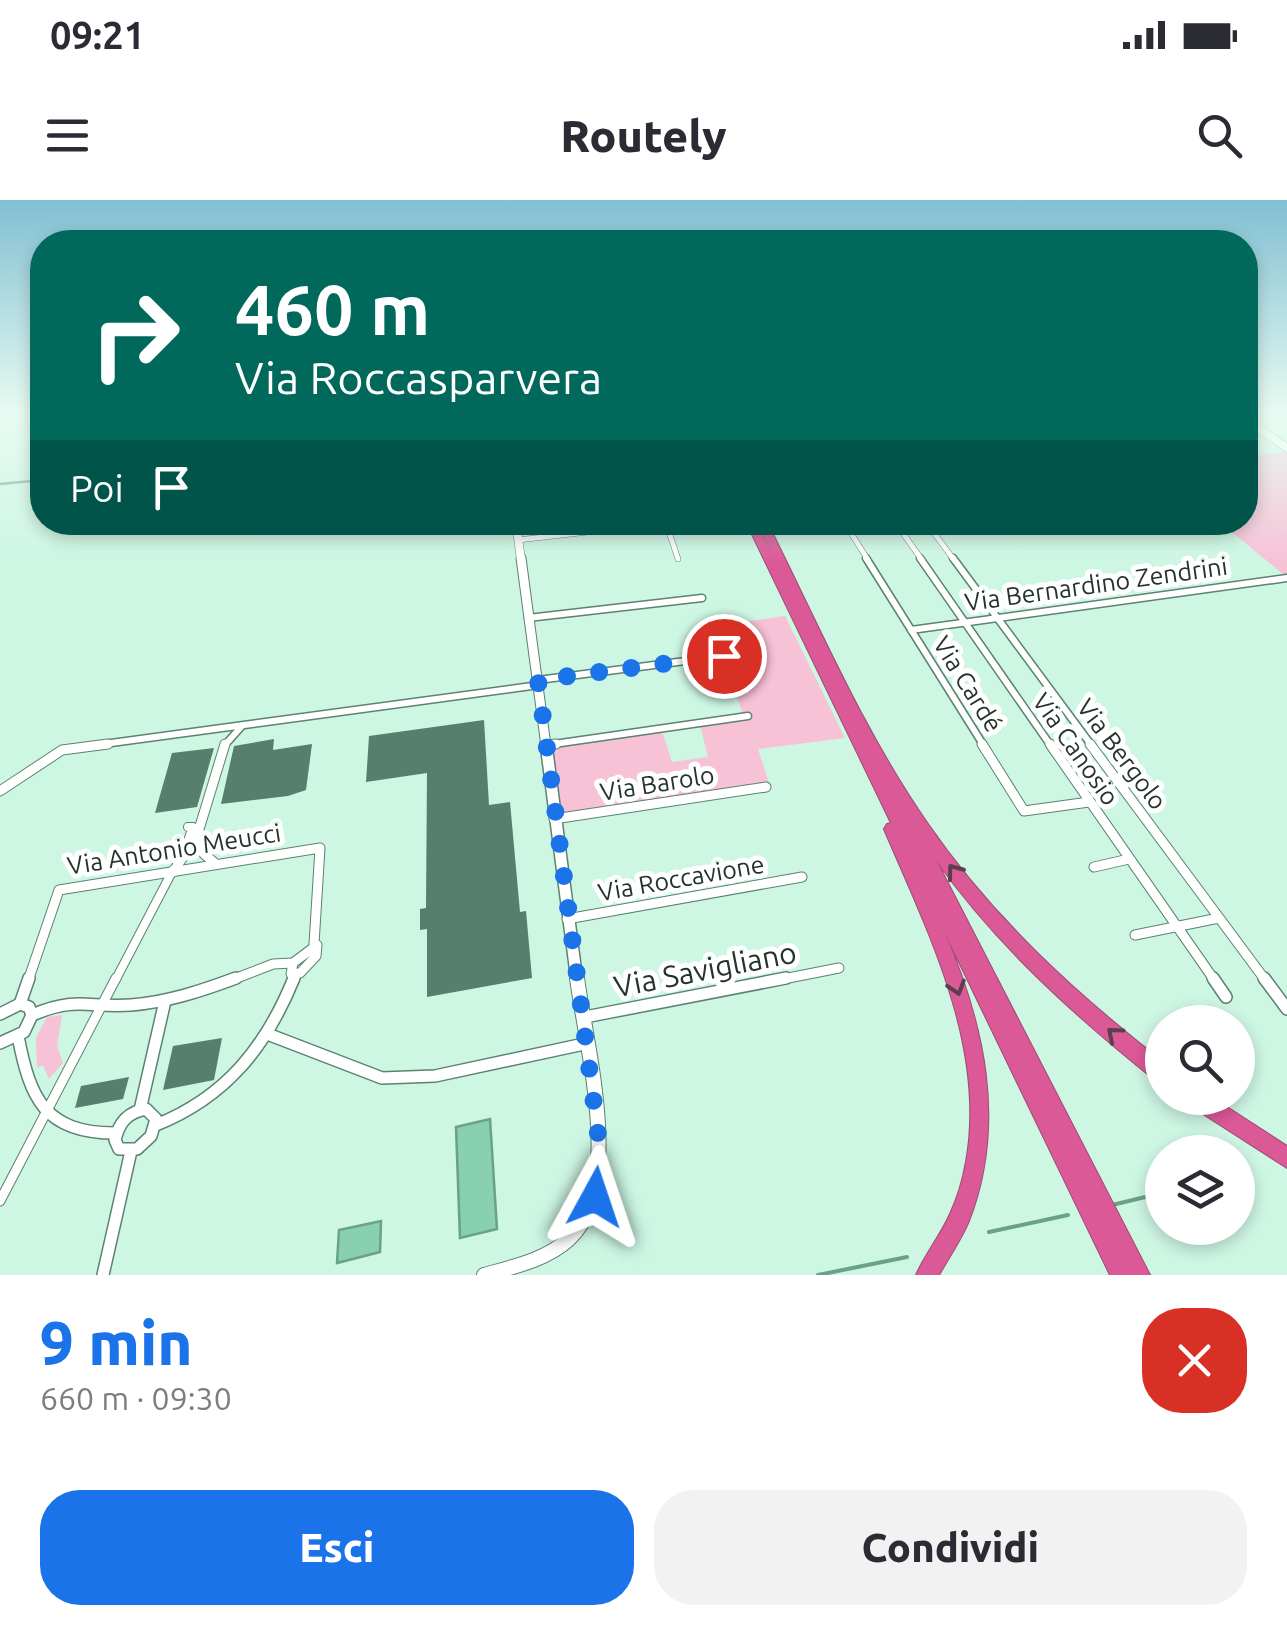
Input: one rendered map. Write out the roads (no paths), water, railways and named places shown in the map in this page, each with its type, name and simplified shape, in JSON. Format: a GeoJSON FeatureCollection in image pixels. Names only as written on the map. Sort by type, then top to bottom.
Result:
{"type":"FeatureCollection","features":[{"type":"Feature","properties":{"kind":"highway"},"geometry":{"type":"LineString","coordinates":[[758,535],[830,671],[921,826],[957,876],[1068,994],[1145,1059]]}},
{"type":"Feature","properties":{"kind":"highway"},"geometry":{"type":"LineString","coordinates":[[768,535],[1122,1275]]}},
{"type":"Feature","properties":{"kind":"highway"},"geometry":{"type":"LineString","coordinates":[[830,671],[952,972],[977,1062],[983,1107],[976,1171],[961,1216],[928,1275]]}},
{"type":"Feature","properties":{"kind":"highway"},"geometry":{"type":"LineString","coordinates":[[963,942],[1138,1275]]}},
{"type":"Feature","properties":{"kind":"highway"},"geometry":{"type":"LineString","coordinates":[[1222,1115],[1287,1158]]}},
{"type":"Feature","properties":{"kind":"street"},"geometry":{"type":"LineString","coordinates":[[484,1275],[550,1255],[579,1229],[600,1177],[601,1157],[517,535]]}},
{"type":"Feature","properties":{"kind":"street"},"geometry":{"type":"LineString","coordinates":[[518,540],[562,535]]}},
{"type":"Feature","properties":{"kind":"street"},"geometry":{"type":"LineString","coordinates":[[670,535],[678,558]]}},
{"type":"Feature","properties":{"kind":"street","name":"Via Cardé"},"geometry":{"type":"LineString","coordinates":[[852,535],[1024,812],[1089,802]]}},
{"type":"Feature","properties":{"kind":"street","name":"Via Canosio"},"geometry":{"type":"LineString","coordinates":[[904,535],[1226,997]]}},
{"type":"Feature","properties":{"kind":"street","name":"Via Bergolo"},"geometry":{"type":"LineString","coordinates":[[935,535],[1287,1009]]}},
{"type":"Feature","properties":{"kind":"street","name":"Via Bernardino Zendrini"},"geometry":{"type":"LineString","coordinates":[[911,630],[1287,578]]}},
{"type":"Feature","properties":{"kind":"street"},"geometry":{"type":"LineString","coordinates":[[528,618],[702,598]]}},
{"type":"Feature","properties":{"kind":"street"},"geometry":{"type":"LineString","coordinates":[[0,791],[62,750],[724,656]]}},
{"type":"Feature","properties":{"kind":"street"},"geometry":{"type":"LineString","coordinates":[[547,745],[748,716]]}},
{"type":"Feature","properties":{"kind":"street"},"geometry":{"type":"LineString","coordinates":[[173,872],[189,856],[201,832],[222,743],[245,725]]}},
{"type":"Feature","properties":{"kind":"street"},"geometry":{"type":"LineString","coordinates":[[206,730],[222,743]]}},
{"type":"Feature","properties":{"kind":"street","name":"Via Barolo"},"geometry":{"type":"LineString","coordinates":[[554,820],[766,787]]}},
{"type":"Feature","properties":{"kind":"street"},"geometry":{"type":"LineString","coordinates":[[0,1201],[173,872],[194,827],[188,828]]}},
{"type":"Feature","properties":{"kind":"street"},"geometry":{"type":"LineString","coordinates":[[195,868],[204,854],[201,832]]}},
{"type":"Feature","properties":{"kind":"street","name":"Via Antonio Meucci"},"geometry":{"type":"LineString","coordinates":[[20,1004],[59,890],[320,848],[314,944],[320,947],[316,956],[294,970]]}},
{"type":"Feature","properties":{"kind":"street"},"geometry":{"type":"LineString","coordinates":[[204,854],[216,864]]}},
{"type":"Feature","properties":{"kind":"street"},"geometry":{"type":"LineString","coordinates":[[189,856],[195,868]]}},
{"type":"Feature","properties":{"kind":"street"},"geometry":{"type":"LineString","coordinates":[[1094,867],[1129,859]]}},
{"type":"Feature","properties":{"kind":"street","name":"Via Roccavione"},"geometry":{"type":"LineString","coordinates":[[567,919],[802,877]]}},
{"type":"Feature","properties":{"kind":"street"},"geometry":{"type":"LineString","coordinates":[[1135,936],[1219,918]]}},
{"type":"Feature","properties":{"kind":"street"},"geometry":{"type":"LineString","coordinates":[[0,1042],[18,1036],[32,1015],[64,1002],[103,1005],[166,1000],[204,992],[272,964],[294,970],[270,1035],[220,1090],[178,1117],[156,1124],[147,1141],[131,1151],[103,1275]]}},
{"type":"Feature","properties":{"kind":"street","name":"Via Savigliano"},"geometry":{"type":"LineString","coordinates":[[580,1018],[840,968]]}},
{"type":"Feature","properties":{"kind":"street"},"geometry":{"type":"LineString","coordinates":[[140,1110],[166,1000]]}},
{"type":"Feature","properties":{"kind":"street"},"geometry":{"type":"LineString","coordinates":[[0,1014],[20,1004],[30,1006],[32,1015]]}},
{"type":"Feature","properties":{"kind":"street"},"geometry":{"type":"LineString","coordinates":[[270,1035],[366,1073],[395,1078],[435,1076],[584,1044]]}},
{"type":"Feature","properties":{"kind":"street"},"geometry":{"type":"LineString","coordinates":[[18,1036],[30,1091],[46,1112],[90,1133],[116,1133]]}},
{"type":"Feature","properties":{"kind":"street"},"geometry":{"type":"LineString","coordinates":[[131,1151],[116,1146],[116,1133],[122,1121],[140,1110],[150,1111],[156,1124]]}},
{"type":"Feature","properties":{"kind":"waterway"},"geometry":{"type":"LineString","coordinates":[[0,484],[30,481]]}},
{"type":"Feature","properties":{"kind":"waterway"},"geometry":{"type":"LineString","coordinates":[[1112,1205],[1145,1197]]}},
{"type":"Feature","properties":{"kind":"waterway"},"geometry":{"type":"LineString","coordinates":[[989,1232],[1068,1215]]}},
{"type":"Feature","properties":{"kind":"waterway"},"geometry":{"type":"LineString","coordinates":[[818,1275],[907,1257]]}}]}
